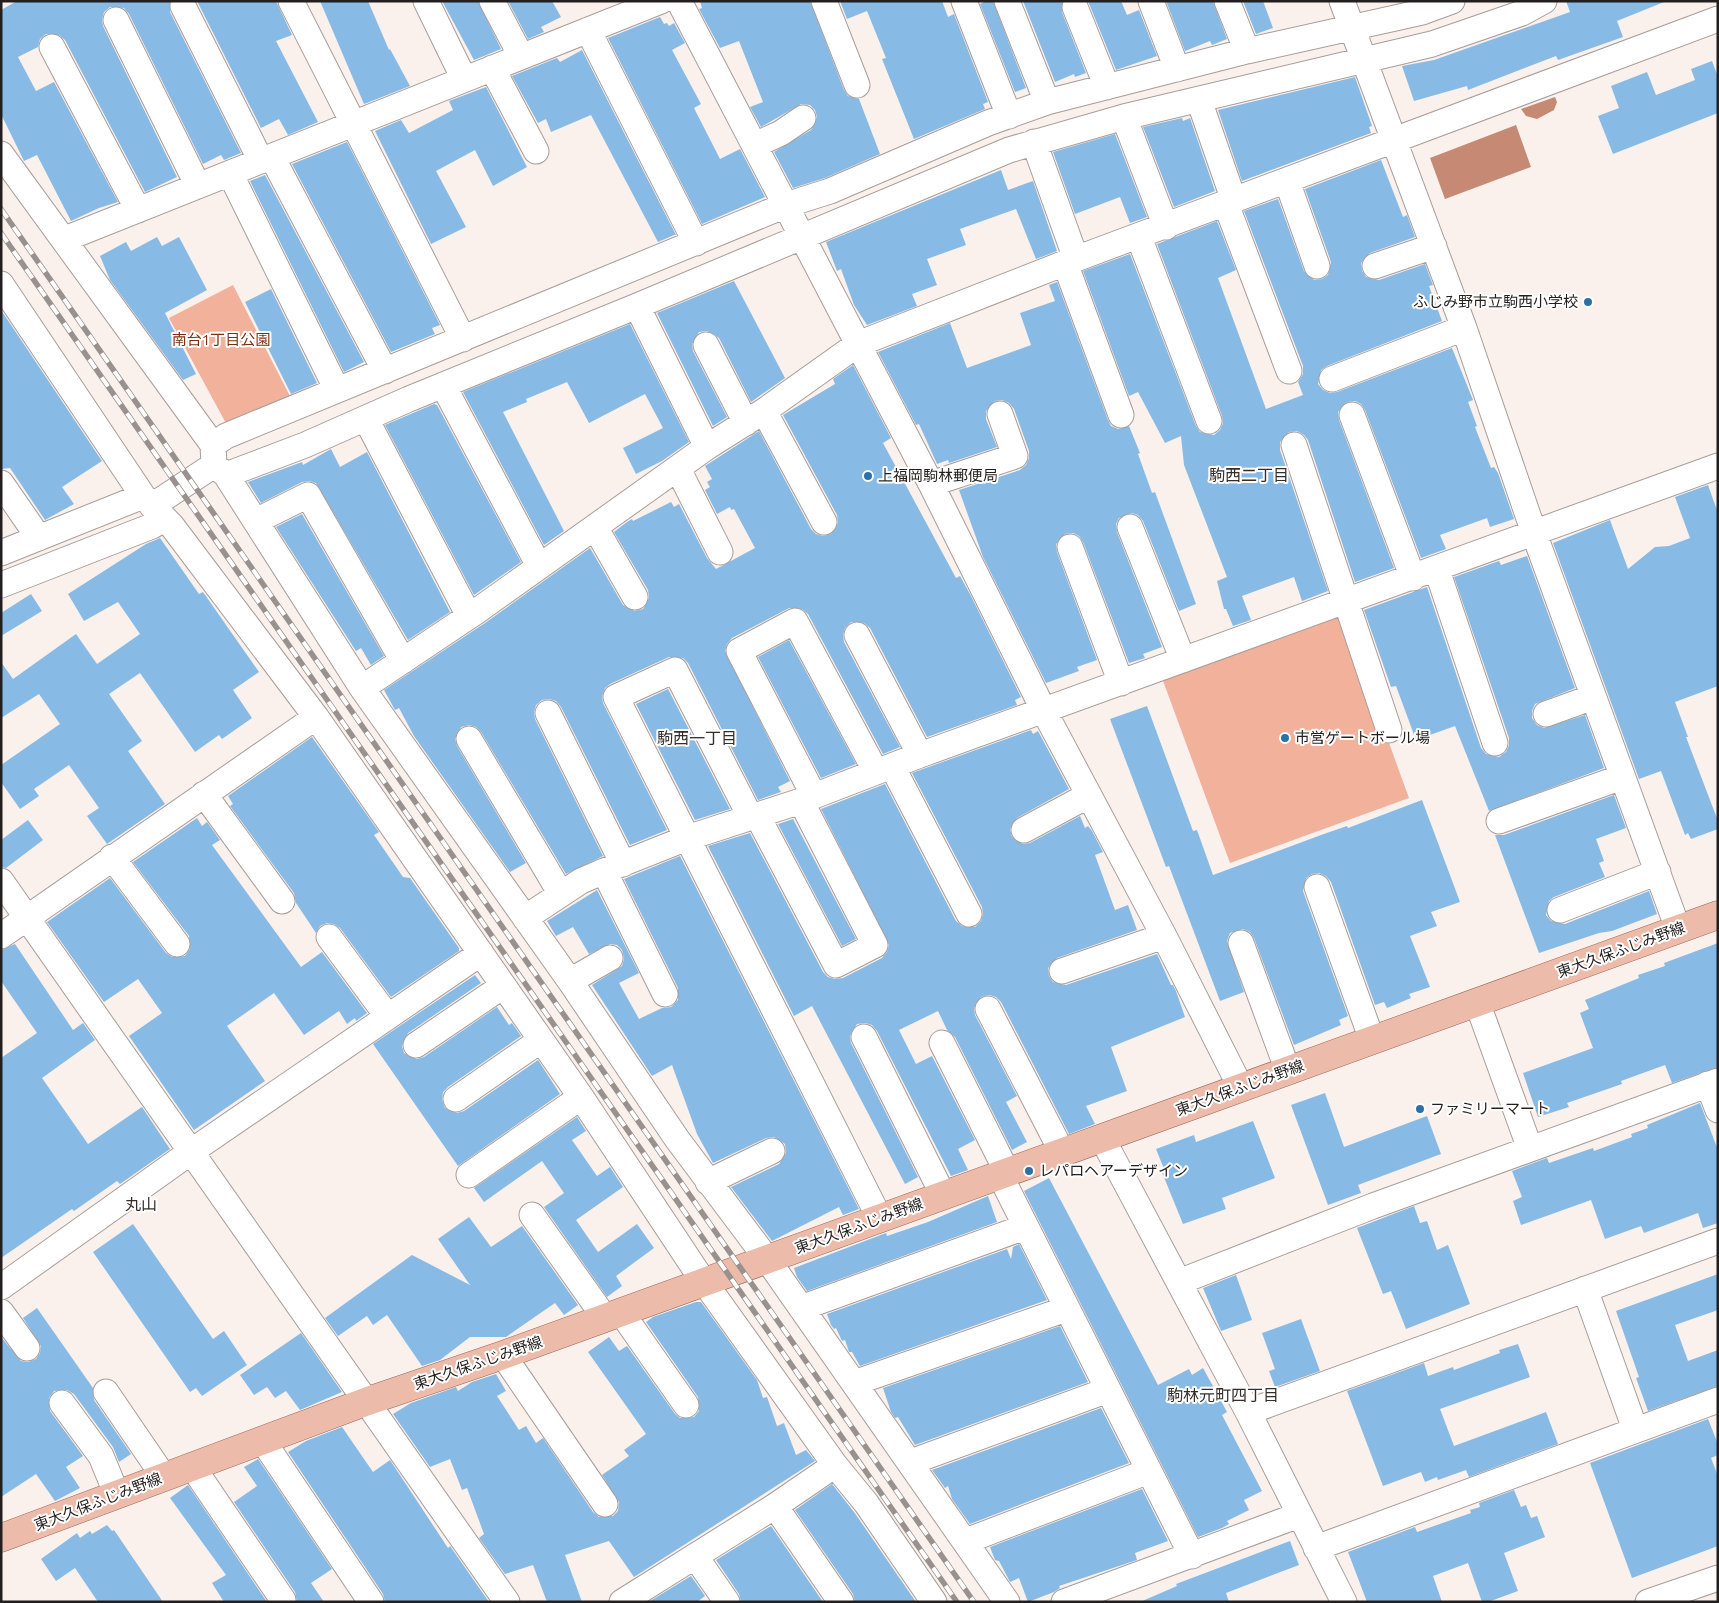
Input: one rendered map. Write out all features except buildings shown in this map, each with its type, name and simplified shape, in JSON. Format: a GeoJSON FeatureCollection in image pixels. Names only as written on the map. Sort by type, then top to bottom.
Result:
{"type":"FeatureCollection","features":[{"type":"Feature","properties":{"kind":"main road","name":"東大久保ふじみ野線"},"geometry":{"type":"LineString","coordinates":[[1,1538],[368,1401],[503,1355],[1718,915]]}},
{"type":"Feature","properties":{"kind":"street"},"geometry":{"type":"LineString","coordinates":[[291,1],[463,339]]}},
{"type":"Feature","properties":{"kind":"street"},"geometry":{"type":"LineString","coordinates":[[426,1],[464,79]]}},
{"type":"Feature","properties":{"kind":"street"},"geometry":{"type":"LineString","coordinates":[[492,1],[521,56]]}},
{"type":"Feature","properties":{"kind":"street"},"geometry":{"type":"LineString","coordinates":[[65,239],[661,1]]}},
{"type":"Feature","properties":{"kind":"street"},"geometry":{"type":"LineString","coordinates":[[679,1],[931,484],[1044,711],[1164,936],[1241,1088]]}},
{"type":"Feature","properties":{"kind":"street"},"geometry":{"type":"LineString","coordinates":[[824,1],[857,86]]}},
{"type":"Feature","properties":{"kind":"street"},"geometry":{"type":"LineString","coordinates":[[964,1],[1009,116]]}},
{"type":"Feature","properties":{"kind":"street"},"geometry":{"type":"LineString","coordinates":[[1007,1],[1047,102]]}},
{"type":"Feature","properties":{"kind":"street"},"geometry":{"type":"LineString","coordinates":[[1150,1],[1177,69]]}},
{"type":"Feature","properties":{"kind":"street"},"geometry":{"type":"LineString","coordinates":[[1227,1],[1247,51]]}},
{"type":"Feature","properties":{"kind":"street"},"geometry":{"type":"LineString","coordinates":[[1342,1],[1464,328],[1534,533],[1678,930]]}},
{"type":"Feature","properties":{"kind":"street"},"geometry":{"type":"LineString","coordinates":[[218,462],[226,436],[786,205],[830,191],[988,123],[1047,102],[1247,51],[1352,26],[1422,12],[1452,1]]}},
{"type":"Feature","properties":{"kind":"street"},"geometry":{"type":"LineString","coordinates":[[1,553],[39,538],[153,507],[218,462],[305,445],[443,385],[1009,150],[1124,117],[1432,44],[1522,13],[1544,1]]}},
{"type":"Feature","properties":{"kind":"street"},"geometry":{"type":"LineString","coordinates":[[1716,1],[1718,6]]}},
{"type":"Feature","properties":{"kind":"street"},"geometry":{"type":"LineString","coordinates":[[183,6],[385,371]]}},
{"type":"Feature","properties":{"kind":"street"},"geometry":{"type":"LineString","coordinates":[[1075,6],[1106,87]]}},
{"type":"Feature","properties":{"kind":"street"},"geometry":{"type":"LineString","coordinates":[[362,688],[469,616],[707,447],[755,417],[858,344],[1070,261],[1166,227],[1718,19]]}},
{"type":"Feature","properties":{"kind":"street"},"geometry":{"type":"LineString","coordinates":[[116,20],[198,186]]}},
{"type":"Feature","properties":{"kind":"street"},"geometry":{"type":"LineString","coordinates":[[588,30],[696,243]]}},
{"type":"Feature","properties":{"kind":"street"},"geometry":{"type":"LineString","coordinates":[[52,47],[138,210]]}},
{"type":"Feature","properties":{"kind":"street"},"geometry":{"type":"LineString","coordinates":[[492,68],[536,152]]}},
{"type":"Feature","properties":{"kind":"street"},"geometry":{"type":"LineString","coordinates":[[1199,100],[1230,202],[1290,371]]}},
{"type":"Feature","properties":{"kind":"street"},"geometry":{"type":"LineString","coordinates":[[1124,117],[1166,227]]}},
{"type":"Feature","properties":{"kind":"street"},"geometry":{"type":"LineString","coordinates":[[755,145],[781,133],[803,118]]}},
{"type":"Feature","properties":{"kind":"street"},"geometry":{"type":"LineString","coordinates":[[1034,142],[1070,261],[1122,415]]}},
{"type":"Feature","properties":{"kind":"street"},"geometry":{"type":"LineString","coordinates":[[1,154],[65,239],[218,462],[362,688],[570,981],[708,1182],[767,1259],[911,1462],[1007,1602]]}},
{"type":"Feature","properties":{"kind":"street"},"geometry":{"type":"LineString","coordinates":[[230,173],[337,390]]}},
{"type":"Feature","properties":{"kind":"street"},"geometry":{"type":"LineString","coordinates":[[1287,181],[1317,266]]}},
{"type":"Feature","properties":{"kind":"street"},"geometry":{"type":"LineString","coordinates":[[1139,237],[1209,421]]}},
{"type":"Feature","properties":{"kind":"street"},"geometry":{"type":"LineString","coordinates":[[1375,266],[1434,246]]}},
{"type":"Feature","properties":{"kind":"street"},"geometry":{"type":"LineString","coordinates":[[1,284],[153,507],[172,526],[316,717],[581,1097],[704,1282],[836,1465],[866,1503],[934,1602]]}},
{"type":"Feature","properties":{"kind":"street"},"geometry":{"type":"LineString","coordinates":[[637,306],[707,447]]}},
{"type":"Feature","properties":{"kind":"street"},"geometry":{"type":"LineString","coordinates":[[1332,379],[1464,328]]}},
{"type":"Feature","properties":{"kind":"street"},"geometry":{"type":"LineString","coordinates":[[706,345],[824,522]]}},
{"type":"Feature","properties":{"kind":"street"},"geometry":{"type":"LineString","coordinates":[[443,385],[539,566]]}},
{"type":"Feature","properties":{"kind":"street"},"geometry":{"type":"LineString","coordinates":[[931,484],[1015,456],[1000,414]]}},
{"type":"Feature","properties":{"kind":"street"},"geometry":{"type":"LineString","coordinates":[[1352,415],[1413,578]]}},
{"type":"Feature","properties":{"kind":"street"},"geometry":{"type":"LineString","coordinates":[[366,418],[469,616]]}},
{"type":"Feature","properties":{"kind":"street"},"geometry":{"type":"LineString","coordinates":[[1294,445],[1389,730]]}},
{"type":"Feature","properties":{"kind":"street"},"geometry":{"type":"LineString","coordinates":[[678,469],[720,552]]}},
{"type":"Feature","properties":{"kind":"street"},"geometry":{"type":"LineString","coordinates":[[525,918],[581,881],[687,838],[808,798],[920,755],[1437,570],[1534,533],[1717,469]]}},
{"type":"Feature","properties":{"kind":"street"},"geometry":{"type":"LineString","coordinates":[[1,483],[39,538]]}},
{"type":"Feature","properties":{"kind":"street"},"geometry":{"type":"LineString","coordinates":[[256,521],[308,495],[403,661]]}},
{"type":"Feature","properties":{"kind":"street"},"geometry":{"type":"LineString","coordinates":[[1,585],[152,526],[153,507]]}},
{"type":"Feature","properties":{"kind":"street"},"geometry":{"type":"LineString","coordinates":[[595,527],[635,597]]}},
{"type":"Feature","properties":{"kind":"street"},"geometry":{"type":"LineString","coordinates":[[1130,527],[1183,660]]}},
{"type":"Feature","properties":{"kind":"street"},"geometry":{"type":"LineString","coordinates":[[1070,547],[1121,683]]}},
{"type":"Feature","properties":{"kind":"street"},"geometry":{"type":"LineString","coordinates":[[1437,570],[1495,743]]}},
{"type":"Feature","properties":{"kind":"street"},"geometry":{"type":"LineString","coordinates":[[880,1219],[616,697],[675,670],[836,965],[875,945],[739,651],[795,621],[969,914]]}},
{"type":"Feature","properties":{"kind":"street"},"geometry":{"type":"LineString","coordinates":[[857,635],[920,755]]}},
{"type":"Feature","properties":{"kind":"street"},"geometry":{"type":"LineString","coordinates":[[1546,714],[1593,697]]}},
{"type":"Feature","properties":{"kind":"street"},"geometry":{"type":"LineString","coordinates":[[548,713],[614,867],[665,994]]}},
{"type":"Feature","properties":{"kind":"street"},"geometry":{"type":"LineString","coordinates":[[1,936],[112,857],[316,717]]}},
{"type":"Feature","properties":{"kind":"street"},"geometry":{"type":"LineString","coordinates":[[469,739],[561,894]]}},
{"type":"Feature","properties":{"kind":"street"},"geometry":{"type":"LineString","coordinates":[[1499,821],[1622,777]]}},
{"type":"Feature","properties":{"kind":"street"},"geometry":{"type":"LineString","coordinates":[[204,794],[282,901]]}},
{"type":"Feature","properties":{"kind":"street"},"geometry":{"type":"LineString","coordinates":[[1024,830],[1089,795]]}},
{"type":"Feature","properties":{"kind":"street"},"geometry":{"type":"LineString","coordinates":[[112,857],[177,944]]}},
{"type":"Feature","properties":{"kind":"street"},"geometry":{"type":"LineString","coordinates":[[1560,910],[1658,872]]}},
{"type":"Feature","properties":{"kind":"street"},"geometry":{"type":"LineString","coordinates":[[1,881],[368,1401],[507,1602]]}},
{"type":"Feature","properties":{"kind":"street"},"geometry":{"type":"LineString","coordinates":[[1317,887],[1372,1040]]}},
{"type":"Feature","properties":{"kind":"street"},"geometry":{"type":"LineString","coordinates":[[1062,971],[1164,936]]}},
{"type":"Feature","properties":{"kind":"street"},"geometry":{"type":"LineString","coordinates":[[329,937],[388,1017]]}},
{"type":"Feature","properties":{"kind":"street"},"geometry":{"type":"LineString","coordinates":[[1241,943],[1288,1071]]}},
{"type":"Feature","properties":{"kind":"street"},"geometry":{"type":"LineString","coordinates":[[1,1287],[192,1151],[480,953]]}},
{"type":"Feature","properties":{"kind":"street"},"geometry":{"type":"LineString","coordinates":[[570,981],[610,958]]}},
{"type":"Feature","properties":{"kind":"street"},"geometry":{"type":"LineString","coordinates":[[416,1045],[503,986]]}},
{"type":"Feature","properties":{"kind":"street"},"geometry":{"type":"LineString","coordinates":[[1477,1002],[1530,1149]]}},
{"type":"Feature","properties":{"kind":"street"},"geometry":{"type":"LineString","coordinates":[[988,1009],[1062,1152]]}},
{"type":"Feature","properties":{"kind":"street"},"geometry":{"type":"LineString","coordinates":[[864,1037],[943,1195]]}},
{"type":"Feature","properties":{"kind":"street"},"geometry":{"type":"LineString","coordinates":[[456,1099],[541,1040]]}},
{"type":"Feature","properties":{"kind":"street"},"geometry":{"type":"LineString","coordinates":[[942,1044],[1003,1174],[1025,1227],[1192,1556]]}},
{"type":"Feature","properties":{"kind":"street"},"geometry":{"type":"LineString","coordinates":[[1179,1282],[1373,1206],[1713,1083],[1718,1110]]}},
{"type":"Feature","properties":{"kind":"street"},"geometry":{"type":"LineString","coordinates":[[469,1175],[581,1097]]}},
{"type":"Feature","properties":{"kind":"street"},"geometry":{"type":"LineString","coordinates":[[1102,1138],[1248,1412],[1344,1602]]}},
{"type":"Feature","properties":{"kind":"street"},"geometry":{"type":"LineString","coordinates":[[708,1182],[772,1151]]}},
{"type":"Feature","properties":{"kind":"street"},"geometry":{"type":"LineString","coordinates":[[532,1215],[686,1405]]}},
{"type":"Feature","properties":{"kind":"street"},"geometry":{"type":"LineString","coordinates":[[801,1308],[1025,1227]]}},
{"type":"Feature","properties":{"kind":"street"},"geometry":{"type":"LineString","coordinates":[[1248,1412],[1718,1241]]}},
{"type":"Feature","properties":{"kind":"street"},"geometry":{"type":"LineString","coordinates":[[1585,1289],[1635,1430]]}},
{"type":"Feature","properties":{"kind":"street"},"geometry":{"type":"LineString","coordinates":[[854,1383],[1066,1308]]}},
{"type":"Feature","properties":{"kind":"street"},"geometry":{"type":"LineString","coordinates":[[1,1312],[27,1348]]}},
{"type":"Feature","properties":{"kind":"street"},"geometry":{"type":"LineString","coordinates":[[503,1355],[605,1504]]}},
{"type":"Feature","properties":{"kind":"street"},"geometry":{"type":"LineString","coordinates":[[911,1462],[1108,1390]]}},
{"type":"Feature","properties":{"kind":"street"},"geometry":{"type":"LineString","coordinates":[[106,1392],[164,1477]]}},
{"type":"Feature","properties":{"kind":"street"},"geometry":{"type":"LineString","coordinates":[[1316,1548],[1718,1400]]}},
{"type":"Feature","properties":{"kind":"street"},"geometry":{"type":"LineString","coordinates":[[62,1403],[101,1456],[117,1495]]}},
{"type":"Feature","properties":{"kind":"street"},"geometry":{"type":"LineString","coordinates":[[263,1441],[371,1602]]}},
{"type":"Feature","properties":{"kind":"street"},"geometry":{"type":"LineString","coordinates":[[622,1602],[776,1506],[836,1465]]}},
{"type":"Feature","properties":{"kind":"street"},"geometry":{"type":"LineString","coordinates":[[192,1466],[283,1600]]}},
{"type":"Feature","properties":{"kind":"street"},"geometry":{"type":"LineString","coordinates":[[966,1541],[1149,1471]]}},
{"type":"Feature","properties":{"kind":"street"},"geometry":{"type":"LineString","coordinates":[[776,1506],[841,1602]]}},
{"type":"Feature","properties":{"kind":"street"},"geometry":{"type":"LineString","coordinates":[[1064,1602],[1299,1515]]}},
{"type":"Feature","properties":{"kind":"street"},"geometry":{"type":"LineString","coordinates":[[695,1556],[727,1602]]}},
{"type":"Feature","properties":{"kind":"street"},"geometry":{"type":"LineString","coordinates":[[1648,1602],[1718,1578]]}},
{"type":"Feature","properties":{"kind":"green space","name":"南台1丁目公園"},"geometry":{"type":"Polygon","coordinates":[[[233,285],[292,400],[228,427],[169,318],[233,285]]]}},
{"type":"Feature","properties":{"kind":"green space","name":"市営ゲートボール場"},"geometry":{"type":"Polygon","coordinates":[[[1342,614],[1409,798],[1230,863],[1162,678],[1342,614]]]}},
{"type":"Feature","properties":{"kind":"shaded area"},"geometry":{"type":"Polygon","coordinates":[[[1555,97],[1557,102],[1554,110],[1537,119],[1526,116],[1521,109],[1555,97]]]}},
{"type":"Feature","properties":{"kind":"shaded area"},"geometry":{"type":"Polygon","coordinates":[[[1516,125],[1531,167],[1445,199],[1430,158],[1516,125]]]}},
{"type":"Feature","properties":{"kind":"railway"},"geometry":{"type":"LineString","coordinates":[[1,209],[974,1602]]}},
{"type":"Feature","properties":{"kind":"railway"},"geometry":{"type":"LineString","coordinates":[[1,233],[957,1602]]}},
{"type":"Feature","properties":{"kind":"place","name":"ふじみ野市立駒西小学校"},"geometry":{"type":"Point","coordinates":[1588,302]}},
{"type":"Feature","properties":{"kind":"place","name":"上福岡駒林郵便局"},"geometry":{"type":"Point","coordinates":[868,476]}},
{"type":"Feature","properties":{"kind":"place","name":"市営ゲートボール場"},"geometry":{"type":"Point","coordinates":[1285,738]}},
{"type":"Feature","properties":{"kind":"place","name":"ファミリーマート"},"geometry":{"type":"Point","coordinates":[1420,1109]}},
{"type":"Feature","properties":{"kind":"place","name":"レパロヘアーデザイン"},"geometry":{"type":"Point","coordinates":[1029,1171]}},
{"type":"Feature","properties":{"kind":"district","name":"駒西二丁目"},"geometry":{"type":"Point","coordinates":[1249,475]}},
{"type":"Feature","properties":{"kind":"district","name":"駒西一丁目"},"geometry":{"type":"Point","coordinates":[697,738]}},
{"type":"Feature","properties":{"kind":"district","name":"丸山"},"geometry":{"type":"Point","coordinates":[141,1204]}},
{"type":"Feature","properties":{"kind":"district","name":"駒林元町四丁目"},"geometry":{"type":"Point","coordinates":[1223,1395]}}]}
